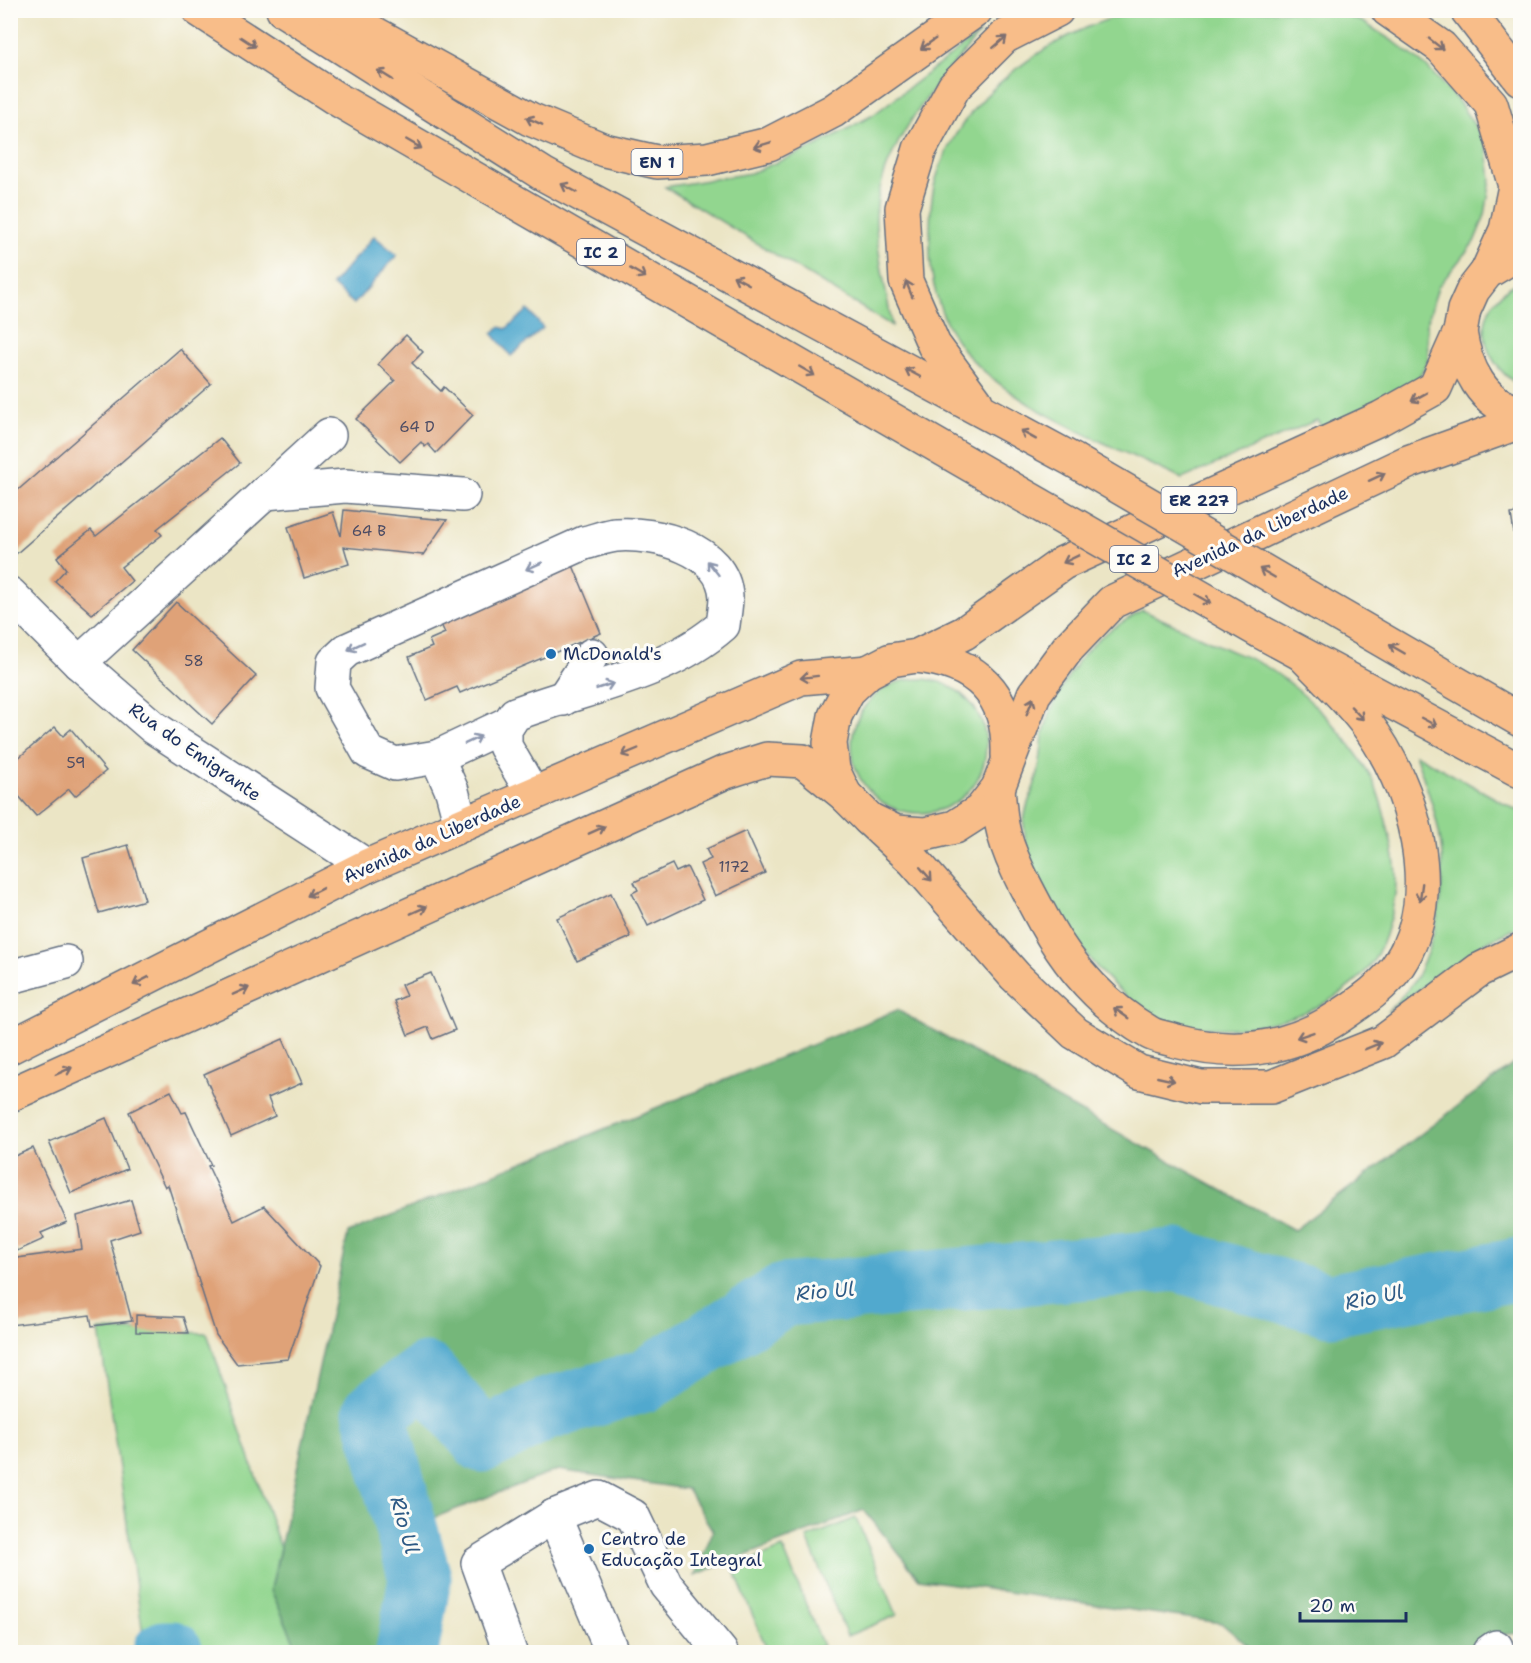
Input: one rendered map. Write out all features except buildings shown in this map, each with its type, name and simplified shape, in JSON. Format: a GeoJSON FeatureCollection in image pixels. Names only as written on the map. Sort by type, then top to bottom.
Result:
{"type":"FeatureCollection","features":[{"type":"Feature","properties":{"kind":"main road","name":"IC 2"},"geometry":{"type":"LineString","coordinates":[[199,10],[335,98],[1006,486],[1261,632],[1521,771]]}},
{"type":"Feature","properties":{"kind":"main road","name":"IC 2"},"geometry":{"type":"LineString","coordinates":[[283,10],[543,174],[1073,460],[1521,720]]}},
{"type":"Feature","properties":{"kind":"main road","name":"EN 1"},"geometry":{"type":"LineString","coordinates":[[332,10],[530,119],[604,150],[657,162],[707,159],[769,144],[833,111],[976,10]]}},
{"type":"Feature","properties":{"kind":"main road"},"geometry":{"type":"LineString","coordinates":[[982,410],[934,345],[906,282],[902,208],[920,149],[954,87],[1004,37],[1057,10]]}},
{"type":"Feature","properties":{"kind":"main road"},"geometry":{"type":"LineString","coordinates":[[1388,10],[1442,47],[1491,104],[1515,186],[1506,230],[1487,272]]}},
{"type":"Feature","properties":{"kind":"main road"},"geometry":{"type":"LineString","coordinates":[[1467,10],[1521,80]]}},
{"type":"Feature","properties":{"kind":"main road","name":"Avenida da Liberdade"},"geometry":{"type":"LineString","coordinates":[[917,656],[964,633],[1063,563],[1381,418],[1435,388],[1460,332],[1464,310],[1473,290],[1487,272],[1521,255]]}},
{"type":"Feature","properties":{"kind":"main road","name":"Avenida da Liberdade"},"geometry":{"type":"LineString","coordinates":[[1460,332],[1464,357],[1475,380],[1492,399],[1521,412]]}},
{"type":"Feature","properties":{"kind":"main road","name":"Avenida da Liberdade"},"geometry":{"type":"LineString","coordinates":[[10,1095],[723,773],[767,759],[803,761],[845,795],[869,819],[896,832],[926,834],[954,827],[980,811],[1003,774],[1034,694],[1068,648],[1112,602],[1408,462],[1521,422]]}},
{"type":"Feature","properties":{"kind":"main road"},"geometry":{"type":"LineString","coordinates":[[1003,774],[1002,827],[1027,889],[1059,949],[1104,1001],[1152,1034],[1203,1048],[1264,1049],[1318,1031],[1365,999],[1399,964],[1416,927],[1423,876],[1415,830],[1396,775],[1367,724],[1303,655]]}},
{"type":"Feature","properties":{"kind":"main road","name":"Avenida da Liberdade"},"geometry":{"type":"LineString","coordinates":[[845,795],[833,770],[830,743],[833,725],[848,692],[868,672],[891,660],[917,656],[943,658],[967,669],[987,686],[1004,717],[1009,734],[1003,774]]}},
{"type":"Feature","properties":{"kind":"main road","name":"Avenida da Liberdade"},"geometry":{"type":"LineString","coordinates":[[10,1047],[368,866],[461,825],[801,678],[868,672]]}},
{"type":"Feature","properties":{"kind":"main road"},"geometry":{"type":"LineString","coordinates":[[869,819],[914,861],[1015,976],[1075,1033],[1139,1072],[1201,1087],[1271,1087],[1383,1042],[1479,970],[1521,950]]}},
{"type":"Feature","properties":{"kind":"street"},"geometry":{"type":"LineString","coordinates":[[79,663],[329,435]]}},
{"type":"Feature","properties":{"kind":"street"},"geometry":{"type":"LineString","coordinates":[[265,493],[345,486],[463,495]]}},
{"type":"Feature","properties":{"kind":"street"},"geometry":{"type":"LineString","coordinates":[[509,723],[437,757],[395,764],[368,752],[332,688],[334,663],[346,650],[584,543],[615,535],[644,537],[691,547],[716,568],[726,595],[723,625],[704,642],[625,678],[515,714],[509,723],[505,729],[505,746],[533,794]]}},
{"type":"Feature","properties":{"kind":"street","name":"Rua do Emigrante"},"geometry":{"type":"LineString","coordinates":[[10,594],[79,663],[153,727],[368,866]]}},
{"type":"Feature","properties":{"kind":"street"},"geometry":{"type":"LineString","coordinates":[[563,699],[592,654]]}},
{"type":"Feature","properties":{"kind":"street"},"geometry":{"type":"LineString","coordinates":[[437,757],[453,790],[461,825]]}},
{"type":"Feature","properties":{"kind":"street"},"geometry":{"type":"LineString","coordinates":[[10,977],[66,962]]}},
{"type":"Feature","properties":{"kind":"street"},"geometry":{"type":"LineString","coordinates":[[510,1653],[478,1563],[554,1516],[599,1497],[633,1516],[666,1585],[721,1653]]}},
{"type":"Feature","properties":{"kind":"street"},"geometry":{"type":"LineString","coordinates":[[554,1516],[612,1653]]}},
{"type":"Feature","properties":{"kind":"green space"},"geometry":{"type":"Polygon","coordinates":[[[1158,9],[1331,10],[1363,22],[1426,66],[1458,101],[1486,142],[1491,179],[1485,215],[1474,242],[1438,287],[1427,323],[1428,360],[1415,384],[1324,431],[1317,420],[1182,479],[1064,424],[1034,407],[982,370],[954,336],[937,298],[931,270],[930,226],[934,187],[948,148],[966,119],[988,94],[1014,71],[1073,34],[1136,11],[1158,9]]]}},
{"type":"Feature","properties":{"kind":"green space"},"geometry":{"type":"Polygon","coordinates":[[[980,33],[910,122],[885,172],[878,199],[876,226],[892,326],[665,187],[751,173],[816,146],[873,115],[980,33]]]}},
{"type":"Feature","properties":{"kind":"green space"},"geometry":{"type":"Polygon","coordinates":[[[1520,281],[1520,386],[1505,375],[1494,362],[1487,348],[1485,333],[1486,318],[1493,304],[1504,292],[1520,281]]]}},
{"type":"Feature","properties":{"kind":"green space"},"geometry":{"type":"Polygon","coordinates":[[[1142,610],[1256,661],[1285,679],[1338,730],[1370,775],[1379,796],[1388,827],[1396,871],[1394,900],[1381,946],[1372,963],[1354,983],[1330,1000],[1304,1012],[1275,1022],[1245,1027],[1215,1028],[1186,1025],[1149,1013],[1125,996],[1083,950],[1041,886],[1029,857],[1024,818],[1038,773],[1043,736],[1051,710],[1070,673],[1096,641],[1142,610]]]}},
{"type":"Feature","properties":{"kind":"green space"},"geometry":{"type":"Polygon","coordinates":[[[919,679],[945,684],[966,699],[981,720],[986,746],[981,772],[966,793],[945,808],[919,813],[893,808],[872,793],[857,772],[852,746],[857,720],[872,699],[893,684],[919,679]]]}},
{"type":"Feature","properties":{"kind":"green space"},"geometry":{"type":"Polygon","coordinates":[[[1415,754],[1520,812],[1520,926],[1488,941],[1387,1012],[1417,976],[1429,948],[1440,902],[1441,843],[1432,804],[1415,754]]]}},
{"type":"Feature","properties":{"kind":"green space"},"geometry":{"type":"Polygon","coordinates":[[[897,1010],[1294,1230],[1520,1059],[1520,1633],[1499,1635],[1475,1652],[1255,1652],[1221,1623],[919,1579],[864,1510],[695,1575],[713,1531],[687,1489],[558,1470],[381,1538],[426,1652],[299,1652],[271,1590],[348,1233],[897,1010]]]}},
{"type":"Feature","properties":{"kind":"green space"},"geometry":{"type":"Polygon","coordinates":[[[99,1330],[207,1333],[280,1547],[271,1590],[299,1652],[210,1652],[181,1634],[143,1634],[99,1330]]]}},
{"type":"Feature","properties":{"kind":"green space"},"geometry":{"type":"Polygon","coordinates":[[[856,1518],[897,1615],[847,1636],[807,1538],[856,1518]]]}},
{"type":"Feature","properties":{"kind":"green space"},"geometry":{"type":"Polygon","coordinates":[[[783,1548],[823,1646],[806,1652],[768,1652],[733,1568],[783,1548]]]}},
{"type":"Feature","properties":{"kind":"water"},"geometry":{"type":"Polygon","coordinates":[[[374,236],[397,255],[354,304],[332,285],[374,236]]]}},
{"type":"Feature","properties":{"kind":"water"},"geometry":{"type":"Polygon","coordinates":[[[528,310],[543,328],[511,356],[492,333],[500,327],[506,329],[528,310]]]}},
{"type":"Feature","properties":{"kind":"waterway","name":"Rio Ul"},"geometry":{"type":"LineString","coordinates":[[407,1652],[420,1578],[374,1412],[426,1374],[483,1441],[544,1410],[644,1381],[784,1295],[1176,1260],[1330,1305],[1520,1269]]}},
{"type":"Feature","properties":{"kind":"waterway","name":"Rio Ul"},"geometry":{"type":"LineString","coordinates":[[164,1652],[172,1652]]}},
{"type":"Feature","properties":{"kind":"place","name":"McDonald's"},"geometry":{"type":"Point","coordinates":[551,654]}},
{"type":"Feature","properties":{"kind":"place","name":"Centro de Educação Integral"},"geometry":{"type":"Point","coordinates":[589,1549]}}]}
